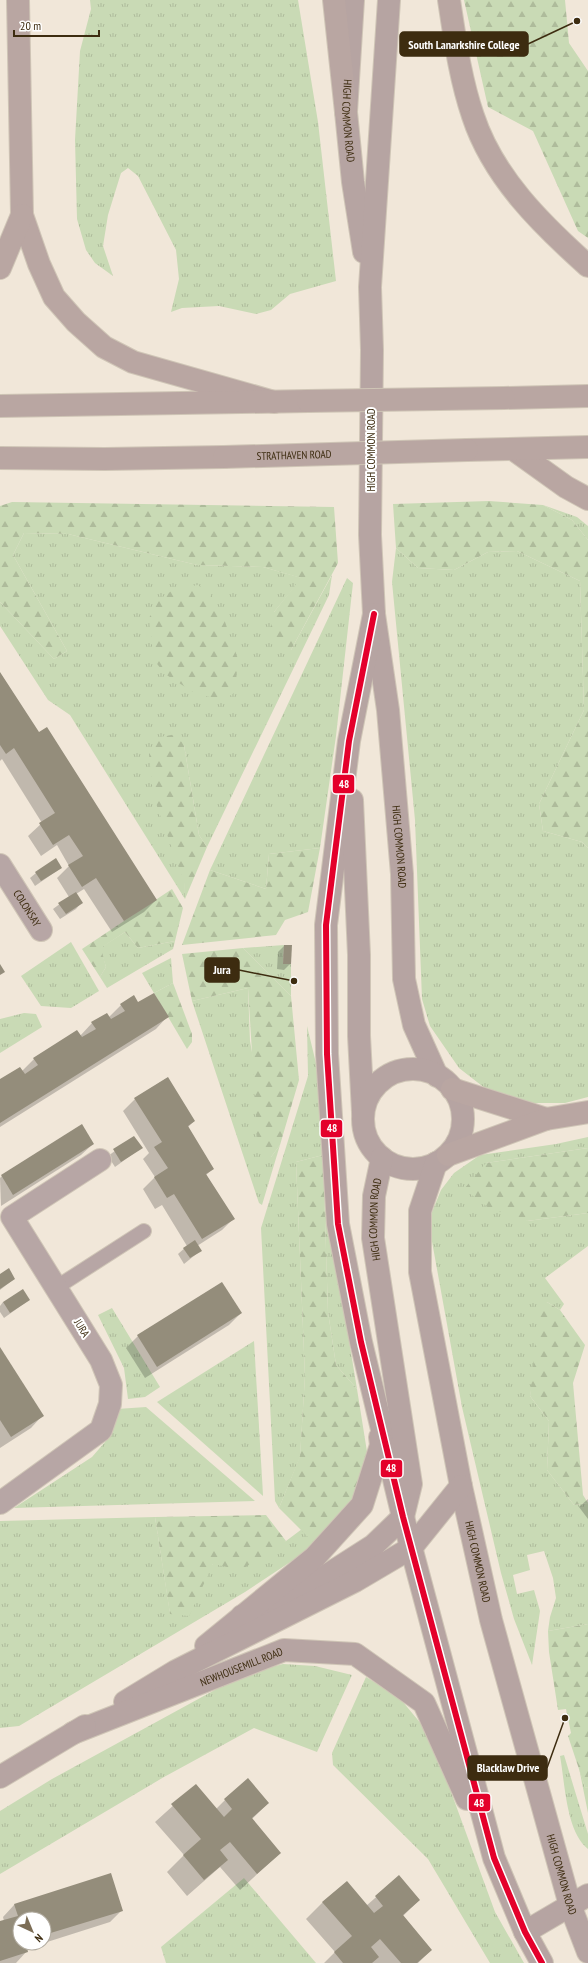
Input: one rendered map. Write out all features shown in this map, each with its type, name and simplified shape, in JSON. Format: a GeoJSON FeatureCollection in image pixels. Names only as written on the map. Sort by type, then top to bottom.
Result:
{"type":"FeatureCollection","features":[{"type":"Feature","properties":{"kind":"main road"},"geometry":{"type":"LineString","coordinates":[[18,0],[22,215],[39,264],[54,297],[76,322],[104,347],[133,362],[274,402]]}},
{"type":"Feature","properties":{"kind":"main road"},"geometry":{"type":"LineString","coordinates":[[334,0],[346,112]]}},
{"type":"Feature","properties":{"kind":"main road"},"geometry":{"type":"LineString","coordinates":[[449,0],[462,78],[474,118],[491,154],[510,184],[531,211],[557,238],[588,266]]}},
{"type":"Feature","properties":{"kind":"main road"},"geometry":{"type":"LineString","coordinates":[[0,268],[22,215]]}},
{"type":"Feature","properties":{"kind":"main road"},"geometry":{"type":"LineString","coordinates":[[0,406],[588,396]]}},
{"type":"Feature","properties":{"kind":"main road","name":"STRATHAVEN ROAD"},"geometry":{"type":"LineString","coordinates":[[0,458],[105,459],[224,457],[588,447]]}},
{"type":"Feature","properties":{"kind":"main road"},"geometry":{"type":"LineString","coordinates":[[513,449],[566,487],[588,499]]}},
{"type":"Feature","properties":{"kind":"main road"},"geometry":{"type":"LineString","coordinates":[[445,1082],[546,1119]]}},
{"type":"Feature","properties":{"kind":"main road"},"geometry":{"type":"LineString","coordinates":[[442,1159],[546,1119],[588,1112]]}},
{"type":"Feature","properties":{"kind":"street","name":"HIGH COMMON ROAD"},"geometry":{"type":"LineString","coordinates":[[353,0],[346,112],[353,182],[370,287]]}},
{"type":"Feature","properties":{"kind":"street","name":"HIGH COMMON ROAD"},"geometry":{"type":"LineString","coordinates":[[389,0],[370,287],[372,350],[370,535],[374,614],[388,710],[402,874],[404,979],[414,1026],[445,1082]]}},
{"type":"Feature","properties":{"kind":"street","name":"HIGH COMMON ROAD"},"geometry":{"type":"LineString","coordinates":[[374,614],[349,741],[326,926],[326,1054],[338,1224],[361,1342],[403,1517],[494,1858],[525,1932],[542,1963]]}},
{"type":"Feature","properties":{"kind":"street","name":"HIGH COMMON ROAD"},"geometry":{"type":"LineString","coordinates":[[349,741],[359,955],[359,1036],[363,1112]]}},
{"type":"Feature","properties":{"kind":"street","name":"COLONSAY"},"geometry":{"type":"LineString","coordinates":[[0,865],[42,930]]}},
{"type":"Feature","properties":{"kind":"street"},"geometry":{"type":"LineString","coordinates":[[406,1069],[422,1070],[445,1082],[459,1102],[462,1115],[461,1130],[456,1143],[442,1159],[422,1168],[408,1169],[394,1165],[382,1158],[373,1149],[366,1137],[363,1124],[363,1112],[368,1096],[378,1083],[391,1074],[406,1069]]}},
{"type":"Feature","properties":{"kind":"street","name":"HIGH COMMON ROAD"},"geometry":{"type":"LineString","coordinates":[[382,1158],[374,1196],[373,1238],[411,1484],[403,1517]]}},
{"type":"Feature","properties":{"kind":"street","name":"HIGH COMMON ROAD"},"geometry":{"type":"LineString","coordinates":[[442,1159],[420,1211],[420,1272],[461,1486],[491,1620],[579,1900],[588,1952]]}},
{"type":"Feature","properties":{"kind":"street","name":"JURA"},"geometry":{"type":"LineString","coordinates":[[0,1503],[101,1430],[110,1404],[111,1386],[101,1360],[57,1287],[12,1217],[100,1160]]}},
{"type":"Feature","properties":{"kind":"street","name":"NEWHOUSEMILL ROAD"},"geometry":{"type":"LineString","coordinates":[[176,1671],[315,1557],[362,1505],[381,1444],[361,1342]]}},
{"type":"Feature","properties":{"kind":"street","name":"NEWHOUSEMILL ROAD"},"geometry":{"type":"LineString","coordinates":[[0,1777],[176,1671],[355,1581],[411,1548],[461,1486]]}},
{"type":"Feature","properties":{"kind":"street","name":"NEWHOUSEMILL ROAD"},"geometry":{"type":"LineString","coordinates":[[242,1616],[324,1577],[374,1546],[403,1517]]}},
{"type":"Feature","properties":{"kind":"street","name":"NEWHOUSEMILL ROAD"},"geometry":{"type":"LineString","coordinates":[[73,1733],[284,1650],[355,1654],[424,1703],[494,1858]]}},
{"type":"Feature","properties":{"kind":"street"},"geometry":{"type":"LineString","coordinates":[[525,1932],[579,1900]]}},
{"type":"Feature","properties":{"kind":"lane"},"geometry":{"type":"LineString","coordinates":[[57,1287],[144,1231]]}},
{"type":"Feature","properties":{"kind":"green space"},"geometry":{"type":"Polygon","coordinates":[[[90,0],[298,0],[318,122],[336,281],[290,294],[271,310],[256,314],[219,306],[182,308],[171,312],[179,279],[176,250],[138,176],[128,168],[121,173],[108,215],[103,246],[113,276],[95,263],[86,250],[77,219],[75,140],[80,51],[91,9],[90,0]]]}},
{"type":"Feature","properties":{"kind":"green space"},"geometry":{"type":"Polygon","coordinates":[[[464,0],[565,0],[569,43],[588,71],[588,238],[578,231],[533,131],[488,107],[464,0]]]}},
{"type":"Feature","properties":{"kind":"green space"},"geometry":{"type":"Polygon","coordinates":[[[489,501],[543,505],[572,520],[588,540],[588,848],[582,842],[543,831],[539,804],[584,710],[580,581],[517,551],[488,552],[454,570],[418,568],[396,548],[393,504],[489,501]]]}},
{"type":"Feature","properties":{"kind":"green space"},"geometry":{"type":"Polygon","coordinates":[[[12,502],[334,507],[338,563],[291,650],[273,645],[268,639],[274,612],[301,578],[263,567],[197,565],[68,534],[24,533],[13,555],[67,651],[54,659],[0,602],[0,506],[12,502]]]}},
{"type":"Feature","properties":{"kind":"green space"},"geometry":{"type":"Polygon","coordinates":[[[543,505],[577,517],[588,526],[588,540],[572,520],[543,505]]]}},
{"type":"Feature","properties":{"kind":"green space"},"geometry":{"type":"Polygon","coordinates":[[[24,533],[68,534],[197,565],[263,567],[302,578],[274,612],[291,650],[332,575],[329,595],[207,847],[199,835],[184,745],[185,899],[70,715],[48,700],[0,626],[0,602],[54,659],[67,651],[13,555],[24,533]]]}},
{"type":"Feature","properties":{"kind":"green space"},"geometry":{"type":"Polygon","coordinates":[[[396,548],[418,568],[454,570],[488,552],[517,551],[580,581],[584,710],[539,804],[543,831],[582,842],[588,848],[588,1097],[565,1103],[525,1103],[486,1089],[459,1068],[430,1026],[422,999],[415,820],[392,582],[396,548]]]}},
{"type":"Feature","properties":{"kind":"green space"},"geometry":{"type":"Polygon","coordinates":[[[347,578],[353,583],[336,736],[320,848],[269,854],[266,889],[210,870],[347,578]]]}},
{"type":"Feature","properties":{"kind":"green space"},"geometry":{"type":"Polygon","coordinates":[[[198,585],[210,593],[224,619],[238,659],[235,692],[223,701],[193,692],[165,674],[154,660],[149,618],[159,600],[174,589],[198,585]]]}},
{"type":"Feature","properties":{"kind":"green space"},"geometry":{"type":"Polygon","coordinates":[[[176,734],[184,745],[199,835],[207,847],[185,899],[185,885],[153,795],[149,754],[156,738],[176,734]]]}},
{"type":"Feature","properties":{"kind":"green space"},"geometry":{"type":"Polygon","coordinates":[[[320,848],[308,912],[285,920],[276,935],[182,945],[210,870],[266,889],[269,854],[320,848]]]}},
{"type":"Feature","properties":{"kind":"green space"},"geometry":{"type":"Polygon","coordinates":[[[172,889],[183,908],[175,941],[138,948],[125,932],[101,948],[106,967],[100,977],[82,949],[172,889]]]}},
{"type":"Feature","properties":{"kind":"green space"},"geometry":{"type":"Polygon","coordinates":[[[125,932],[138,948],[175,941],[173,949],[107,988],[100,977],[106,967],[100,948],[125,932]]]}},
{"type":"Feature","properties":{"kind":"green space"},"geometry":{"type":"Polygon","coordinates":[[[71,942],[99,991],[71,1008],[41,1006],[21,976],[71,942]]]}},
{"type":"Feature","properties":{"kind":"green space"},"geometry":{"type":"Polygon","coordinates":[[[284,945],[283,964],[291,964],[291,996],[243,948],[284,945]]]}},
{"type":"Feature","properties":{"kind":"green space"},"geometry":{"type":"Polygon","coordinates":[[[243,948],[291,996],[299,1080],[280,1145],[271,1157],[258,1150],[248,988],[192,1001],[182,954],[243,948]]]}},
{"type":"Feature","properties":{"kind":"green space"},"geometry":{"type":"Polygon","coordinates":[[[171,958],[173,983],[154,993],[142,973],[171,958]]]}},
{"type":"Feature","properties":{"kind":"green space"},"geometry":{"type":"Polygon","coordinates":[[[173,983],[192,1034],[192,1042],[187,1049],[154,993],[173,983]]]}},
{"type":"Feature","properties":{"kind":"green space"},"geometry":{"type":"Polygon","coordinates":[[[248,988],[250,1041],[271,1157],[280,1145],[262,1205],[259,1203],[192,1001],[248,988]]]}},
{"type":"Feature","properties":{"kind":"green space"},"geometry":{"type":"Polygon","coordinates":[[[24,1013],[36,1014],[42,1027],[0,1053],[0,1019],[24,1013]]]}},
{"type":"Feature","properties":{"kind":"green space"},"geometry":{"type":"Polygon","coordinates":[[[307,1026],[321,1084],[323,1155],[296,1162],[305,1376],[300,1457],[279,1508],[275,1501],[261,1228],[308,1076],[307,1026]]]}},
{"type":"Feature","properties":{"kind":"green space"},"geometry":{"type":"Polygon","coordinates":[[[588,1137],[588,1148],[486,1163],[527,1221],[588,1213],[588,1246],[545,1278],[564,1304],[560,1310],[547,1302],[530,1396],[549,1421],[547,1470],[574,1505],[588,1503],[588,1624],[548,1631],[550,1617],[556,1598],[553,1578],[544,1551],[527,1555],[530,1570],[513,1575],[517,1594],[534,1590],[540,1611],[532,1665],[514,1619],[501,1573],[462,1407],[431,1236],[432,1212],[441,1190],[454,1173],[480,1155],[556,1144],[588,1137]]]}},
{"type":"Feature","properties":{"kind":"green space"},"geometry":{"type":"Polygon","coordinates":[[[588,1148],[588,1213],[527,1221],[489,1208],[464,1189],[486,1163],[588,1148]]]}},
{"type":"Feature","properties":{"kind":"green space"},"geometry":{"type":"Polygon","coordinates":[[[323,1155],[328,1312],[336,1365],[357,1389],[368,1458],[362,1485],[347,1510],[316,1545],[279,1508],[300,1456],[305,1376],[296,1162],[323,1155]]]}},
{"type":"Feature","properties":{"kind":"green space"},"geometry":{"type":"Polygon","coordinates":[[[324,1189],[357,1389],[336,1365],[328,1312],[324,1189]]]}},
{"type":"Feature","properties":{"kind":"green space"},"geometry":{"type":"Polygon","coordinates":[[[547,1302],[560,1310],[585,1345],[573,1383],[583,1495],[588,1503],[574,1505],[547,1470],[549,1421],[530,1396],[539,1308],[547,1302]]]}},
{"type":"Feature","properties":{"kind":"green space"},"geometry":{"type":"Polygon","coordinates":[[[112,1308],[160,1387],[145,1397],[128,1399],[124,1368],[98,1315],[112,1308]]]}},
{"type":"Feature","properties":{"kind":"green space"},"geometry":{"type":"Polygon","coordinates":[[[254,1341],[263,1495],[263,1496],[157,1402],[254,1341]]]}},
{"type":"Feature","properties":{"kind":"green space"},"geometry":{"type":"Polygon","coordinates":[[[146,1407],[255,1501],[14,1508],[92,1457],[105,1442],[117,1409],[146,1407]]]}},
{"type":"Feature","properties":{"kind":"green space"},"geometry":{"type":"Polygon","coordinates":[[[266,1515],[286,1541],[241,1570],[213,1564],[189,1616],[170,1614],[155,1517],[266,1515]]]}},
{"type":"Feature","properties":{"kind":"green space"},"geometry":{"type":"Polygon","coordinates":[[[155,1517],[170,1613],[213,1564],[286,1541],[302,1529],[316,1545],[245,1592],[19,1726],[0,1728],[0,1521],[155,1517]]]}},
{"type":"Feature","properties":{"kind":"green space"},"geometry":{"type":"Polygon","coordinates":[[[588,1624],[588,1788],[585,1787],[568,1736],[571,1733],[566,1709],[558,1710],[549,1652],[548,1631],[588,1624]]]}},
{"type":"Feature","properties":{"kind":"green space"},"geometry":{"type":"Polygon","coordinates":[[[283,1664],[315,1666],[352,1675],[317,1752],[254,1728],[164,1777],[0,1874],[0,1811],[52,1779],[244,1674],[283,1664]]]}},
{"type":"Feature","properties":{"kind":"green space"},"geometry":{"type":"Polygon","coordinates":[[[366,1677],[398,1696],[422,1725],[447,1781],[495,1912],[524,1963],[490,1963],[428,1859],[333,1765],[332,1753],[366,1677]]]}},
{"type":"Feature","properties":{"kind":"green space"},"geometry":{"type":"Polygon","coordinates":[[[564,1755],[588,1834],[588,1849],[575,1831],[571,1819],[565,1793],[560,1756],[564,1755]]]}},
{"type":"Feature","properties":{"kind":"green space"},"geometry":{"type":"Polygon","coordinates":[[[579,1768],[585,1787],[588,1788],[588,1813],[579,1768]]]}},
{"type":"Feature","properties":{"kind":"green space"},"geometry":{"type":"Polygon","coordinates":[[[244,1878],[316,1963],[166,1963],[161,1947],[244,1878]]]}},
{"type":"Feature","properties":{"kind":"building"},"geometry":{"type":"Polygon","coordinates":[[[0,672],[39,732],[47,727],[157,900],[124,921],[96,878],[82,887],[68,865],[83,856],[69,835],[53,845],[39,823],[55,813],[14,748],[6,754],[0,745],[0,672]]]}},
{"type":"Feature","properties":{"kind":"building"},"geometry":{"type":"Polygon","coordinates":[[[56,858],[62,868],[41,881],[35,872],[56,858]]]}},
{"type":"Feature","properties":{"kind":"building"},"geometry":{"type":"Polygon","coordinates":[[[76,892],[83,903],[66,914],[58,903],[76,892]]]}},
{"type":"Feature","properties":{"kind":"building"},"geometry":{"type":"Polygon","coordinates":[[[284,945],[292,945],[291,964],[283,964],[284,945]]]}},
{"type":"Feature","properties":{"kind":"building"},"geometry":{"type":"Polygon","coordinates":[[[0,964],[5,972],[0,975],[0,964]]]}},
{"type":"Feature","properties":{"kind":"building"},"geometry":{"type":"Polygon","coordinates":[[[154,993],[169,1017],[0,1123],[0,1079],[20,1067],[25,1074],[38,1065],[33,1058],[77,1030],[82,1037],[96,1029],[91,1022],[107,1013],[111,1019],[125,1011],[120,1004],[134,995],[138,1002],[154,993]]]}},
{"type":"Feature","properties":{"kind":"building"},"geometry":{"type":"Polygon","coordinates":[[[168,1077],[195,1121],[188,1126],[214,1169],[206,1174],[235,1219],[202,1239],[174,1194],[167,1198],[154,1177],[168,1168],[154,1147],[162,1142],[134,1098],[168,1077]]]}},
{"type":"Feature","properties":{"kind":"building"},"geometry":{"type":"Polygon","coordinates":[[[82,1124],[94,1144],[13,1195],[1,1175],[82,1124]]]}},
{"type":"Feature","properties":{"kind":"building"},"geometry":{"type":"Polygon","coordinates":[[[134,1136],[143,1148],[121,1162],[113,1149],[134,1136]]]}},
{"type":"Feature","properties":{"kind":"building"},"geometry":{"type":"Polygon","coordinates":[[[195,1240],[202,1251],[190,1258],[183,1248],[195,1240]]]}},
{"type":"Feature","properties":{"kind":"building"},"geometry":{"type":"Polygon","coordinates":[[[9,1268],[15,1279],[0,1289],[0,1274],[9,1268]]]}},
{"type":"Feature","properties":{"kind":"building"},"geometry":{"type":"Polygon","coordinates":[[[222,1282],[242,1313],[157,1367],[137,1335],[222,1282]]]}},
{"type":"Feature","properties":{"kind":"building"},"geometry":{"type":"Polygon","coordinates":[[[23,1289],[30,1300],[10,1313],[3,1302],[23,1289]]]}},
{"type":"Feature","properties":{"kind":"building"},"geometry":{"type":"Polygon","coordinates":[[[0,1347],[44,1416],[11,1437],[0,1420],[0,1347]]]}},
{"type":"Feature","properties":{"kind":"building"},"geometry":{"type":"Polygon","coordinates":[[[248,1778],[269,1803],[252,1818],[281,1853],[257,1874],[230,1842],[220,1850],[228,1860],[204,1880],[183,1855],[201,1839],[171,1804],[196,1784],[224,1817],[232,1809],[224,1799],[248,1778]]]}},
{"type":"Feature","properties":{"kind":"building"},"geometry":{"type":"Polygon","coordinates":[[[111,1873],[123,1911],[52,1933],[52,1911],[16,1911],[14,1904],[111,1873]]]}},
{"type":"Feature","properties":{"kind":"building"},"geometry":{"type":"Polygon","coordinates":[[[399,1875],[420,1900],[403,1915],[432,1950],[417,1963],[401,1963],[380,1939],[371,1947],[379,1957],[372,1963],[343,1963],[334,1952],[352,1936],[322,1902],[347,1881],[374,1913],[383,1906],[375,1896],[399,1875]]]}},
{"type":"Feature","properties":{"kind":"building"},"geometry":{"type":"Polygon","coordinates":[[[12,1918],[12,1951],[28,1952],[0,1961],[0,1921],[12,1918]]]}},
{"type":"Feature","properties":{"kind":"transit line","name":"48"},"geometry":{"type":"LineString","coordinates":[[374,614],[349,741],[326,925],[327,1054],[338,1224],[361,1342],[403,1517],[494,1858],[525,1932],[542,1963]]}},
{"type":"Feature","properties":{"kind":"place","name":"South Lanarkshire College"},"geometry":{"type":"Point","coordinates":[577,21]}},
{"type":"Feature","properties":{"kind":"place","name":"Jura"},"geometry":{"type":"Point","coordinates":[294,981]}},
{"type":"Feature","properties":{"kind":"place","name":"Blacklaw Drive"},"geometry":{"type":"Point","coordinates":[565,1718]}}]}
